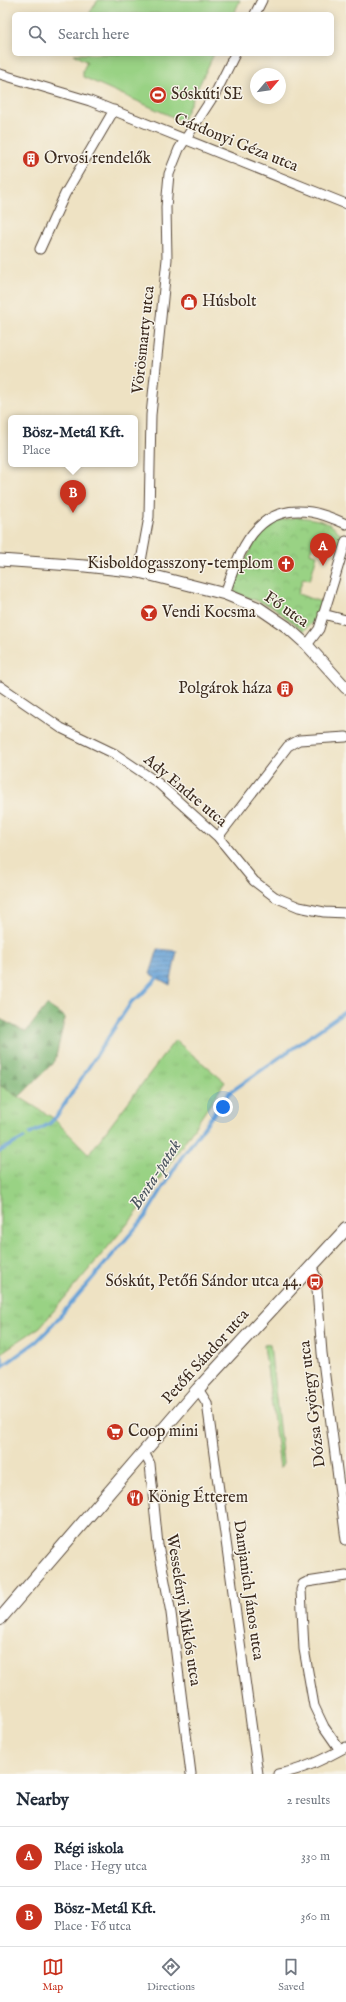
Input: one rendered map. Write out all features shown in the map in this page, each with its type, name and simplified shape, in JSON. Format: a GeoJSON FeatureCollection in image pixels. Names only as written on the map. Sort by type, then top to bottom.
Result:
{"type":"FeatureCollection","features":[{"type":"Feature","properties":{"kind":"main road","name":"Petőfi Sándor utca"},"geometry":{"type":"LineString","coordinates":[[0,1619],[198,1389],[346,1229]]}},
{"type":"Feature","properties":{"kind":"street"},"geometry":{"type":"LineString","coordinates":[[256,12],[262,0]]}},
{"type":"Feature","properties":{"kind":"street","name":"Vörösmarty utca"},"geometry":{"type":"LineString","coordinates":[[139,572],[149,517],[152,415],[167,259],[167,188],[173,162],[185,139],[216,92],[234,56]]}},
{"type":"Feature","properties":{"kind":"street","name":"Gárdonyi Géza utca"},"geometry":{"type":"LineString","coordinates":[[0,74],[90,101],[114,110],[346,204]]}},
{"type":"Feature","properties":{"kind":"street"},"geometry":{"type":"LineString","coordinates":[[40,249],[65,194],[114,110]]}},
{"type":"Feature","properties":{"kind":"street"},"geometry":{"type":"LineString","coordinates":[[225,594],[234,569],[249,538],[256,528],[275,514],[291,511],[312,512],[346,524]]}},
{"type":"Feature","properties":{"kind":"street"},"geometry":{"type":"LineString","coordinates":[[307,645],[315,635],[323,614],[346,541]]}},
{"type":"Feature","properties":{"kind":"street","name":"Fő utca"},"geometry":{"type":"LineString","coordinates":[[0,560],[85,566],[139,572],[225,594],[273,616],[307,645],[346,688]]}},
{"type":"Feature","properties":{"kind":"street"},"geometry":{"type":"LineString","coordinates":[[323,614],[346,620]]}},
{"type":"Feature","properties":{"kind":"street","name":"Ady Endre utca"},"geometry":{"type":"LineString","coordinates":[[0,686],[61,728],[115,754],[158,783],[218,837],[254,880],[276,897],[299,907],[324,912],[346,913]]}},
{"type":"Feature","properties":{"kind":"street"},"geometry":{"type":"LineString","coordinates":[[218,837],[288,746],[299,740],[346,737]]}},
{"type":"Feature","properties":{"kind":"street","name":"Dózsa György utca"},"geometry":{"type":"LineString","coordinates":[[311,1266],[316,1277],[322,1353],[346,1540]]}},
{"type":"Feature","properties":{"kind":"street","name":"Damjanich János utca"},"geometry":{"type":"LineString","coordinates":[[198,1389],[207,1403],[258,1774]]}},
{"type":"Feature","properties":{"kind":"street","name":"Wesselényi Miklós utca"},"geometry":{"type":"LineString","coordinates":[[144,1452],[150,1464],[158,1545],[171,1613],[191,1774]]}},
{"type":"Feature","properties":{"kind":"street"},"geometry":{"type":"LineString","coordinates":[[278,1774],[292,1772],[308,1766],[343,1748],[324,1727],[314,1706],[304,1649],[301,1590],[303,1584],[312,1580],[346,1576]]}},
{"type":"Feature","properties":{"kind":"green space"},"geometry":{"type":"Polygon","coordinates":[[[98,0],[240,0],[235,12],[90,12],[98,0]]]}},
{"type":"Feature","properties":{"kind":"green space","name":"Sóskúti SE"},"geometry":{"type":"Polygon","coordinates":[[[76,56],[213,56],[182,121],[83,77],[83,70],[87,62],[76,56]]]}},
{"type":"Feature","properties":{"kind":"green space"},"geometry":{"type":"Polygon","coordinates":[[[298,517],[327,523],[341,535],[339,544],[315,537],[310,553],[317,555],[310,580],[303,578],[298,594],[321,602],[315,620],[303,631],[273,607],[234,592],[234,583],[257,537],[266,526],[275,521],[298,517]]]}},
{"type":"Feature","properties":{"kind":"green space"},"geometry":{"type":"Polygon","coordinates":[[[47,1005],[65,1017],[55,1061],[19,1097],[0,1085],[0,1019],[26,1032],[47,1005]]]}},
{"type":"Feature","properties":{"kind":"green space"},"geometry":{"type":"Polygon","coordinates":[[[175,1040],[225,1082],[136,1214],[40,1327],[5,1350],[0,1356],[0,1085],[53,1118],[89,1154],[175,1040]]]}},
{"type":"Feature","properties":{"kind":"green space"},"geometry":{"type":"Polygon","coordinates":[[[270,1344],[283,1463],[280,1468],[264,1345],[270,1344]]]}},
{"type":"Feature","properties":{"kind":"water"},"geometry":{"type":"Polygon","coordinates":[[[158,949],[177,951],[170,985],[150,974],[158,949]]]}},
{"type":"Feature","properties":{"kind":"waterway"},"geometry":{"type":"LineString","coordinates":[[30,1134],[49,1124],[56,1117],[132,1001],[140,996],[157,978]]}},
{"type":"Feature","properties":{"kind":"waterway","name":"Benta-patak"},"geometry":{"type":"LineString","coordinates":[[0,1368],[37,1341],[49,1329],[145,1217],[181,1158],[229,1093],[346,1011]]}},
{"type":"Feature","properties":{"kind":"waterway"},"geometry":{"type":"LineString","coordinates":[[0,1151],[24,1138]]}},
{"type":"Feature","properties":{"kind":"waterway"},"geometry":{"type":"LineString","coordinates":[[1,1356],[4,1365]]}},
{"type":"Feature","properties":{"kind":"place","name":"Sóskúti SE"},"geometry":{"type":"Point","coordinates":[158,95]}},
{"type":"Feature","properties":{"kind":"place","name":"Orvosi rendelők"},"geometry":{"type":"Point","coordinates":[31,159]}},
{"type":"Feature","properties":{"kind":"place","name":"Húsbolt"},"geometry":{"type":"Point","coordinates":[189,302]}},
{"type":"Feature","properties":{"kind":"place","name":"Bösz-Metál Kft."},"geometry":{"type":"Point","coordinates":[73,513]}},
{"type":"Feature","properties":{"kind":"place","name":"Kisboldogasszony-templom"},"geometry":{"type":"Point","coordinates":[286,564]}},
{"type":"Feature","properties":{"kind":"place","name":"Régi iskola"},"geometry":{"type":"Point","coordinates":[323,566]}},
{"type":"Feature","properties":{"kind":"place","name":"Vendi Kocsma"},"geometry":{"type":"Point","coordinates":[149,613]}},
{"type":"Feature","properties":{"kind":"place","name":"Polgárok háza"},"geometry":{"type":"Point","coordinates":[285,689]}},
{"type":"Feature","properties":{"kind":"place","name":"Sóskút, Petőfi Sándor utca 44."},"geometry":{"type":"Point","coordinates":[315,1282]}},
{"type":"Feature","properties":{"kind":"place","name":"Coop mini"},"geometry":{"type":"Point","coordinates":[115,1432]}},
{"type":"Feature","properties":{"kind":"place","name":"König Étterem"},"geometry":{"type":"Point","coordinates":[135,1498]}}]}
